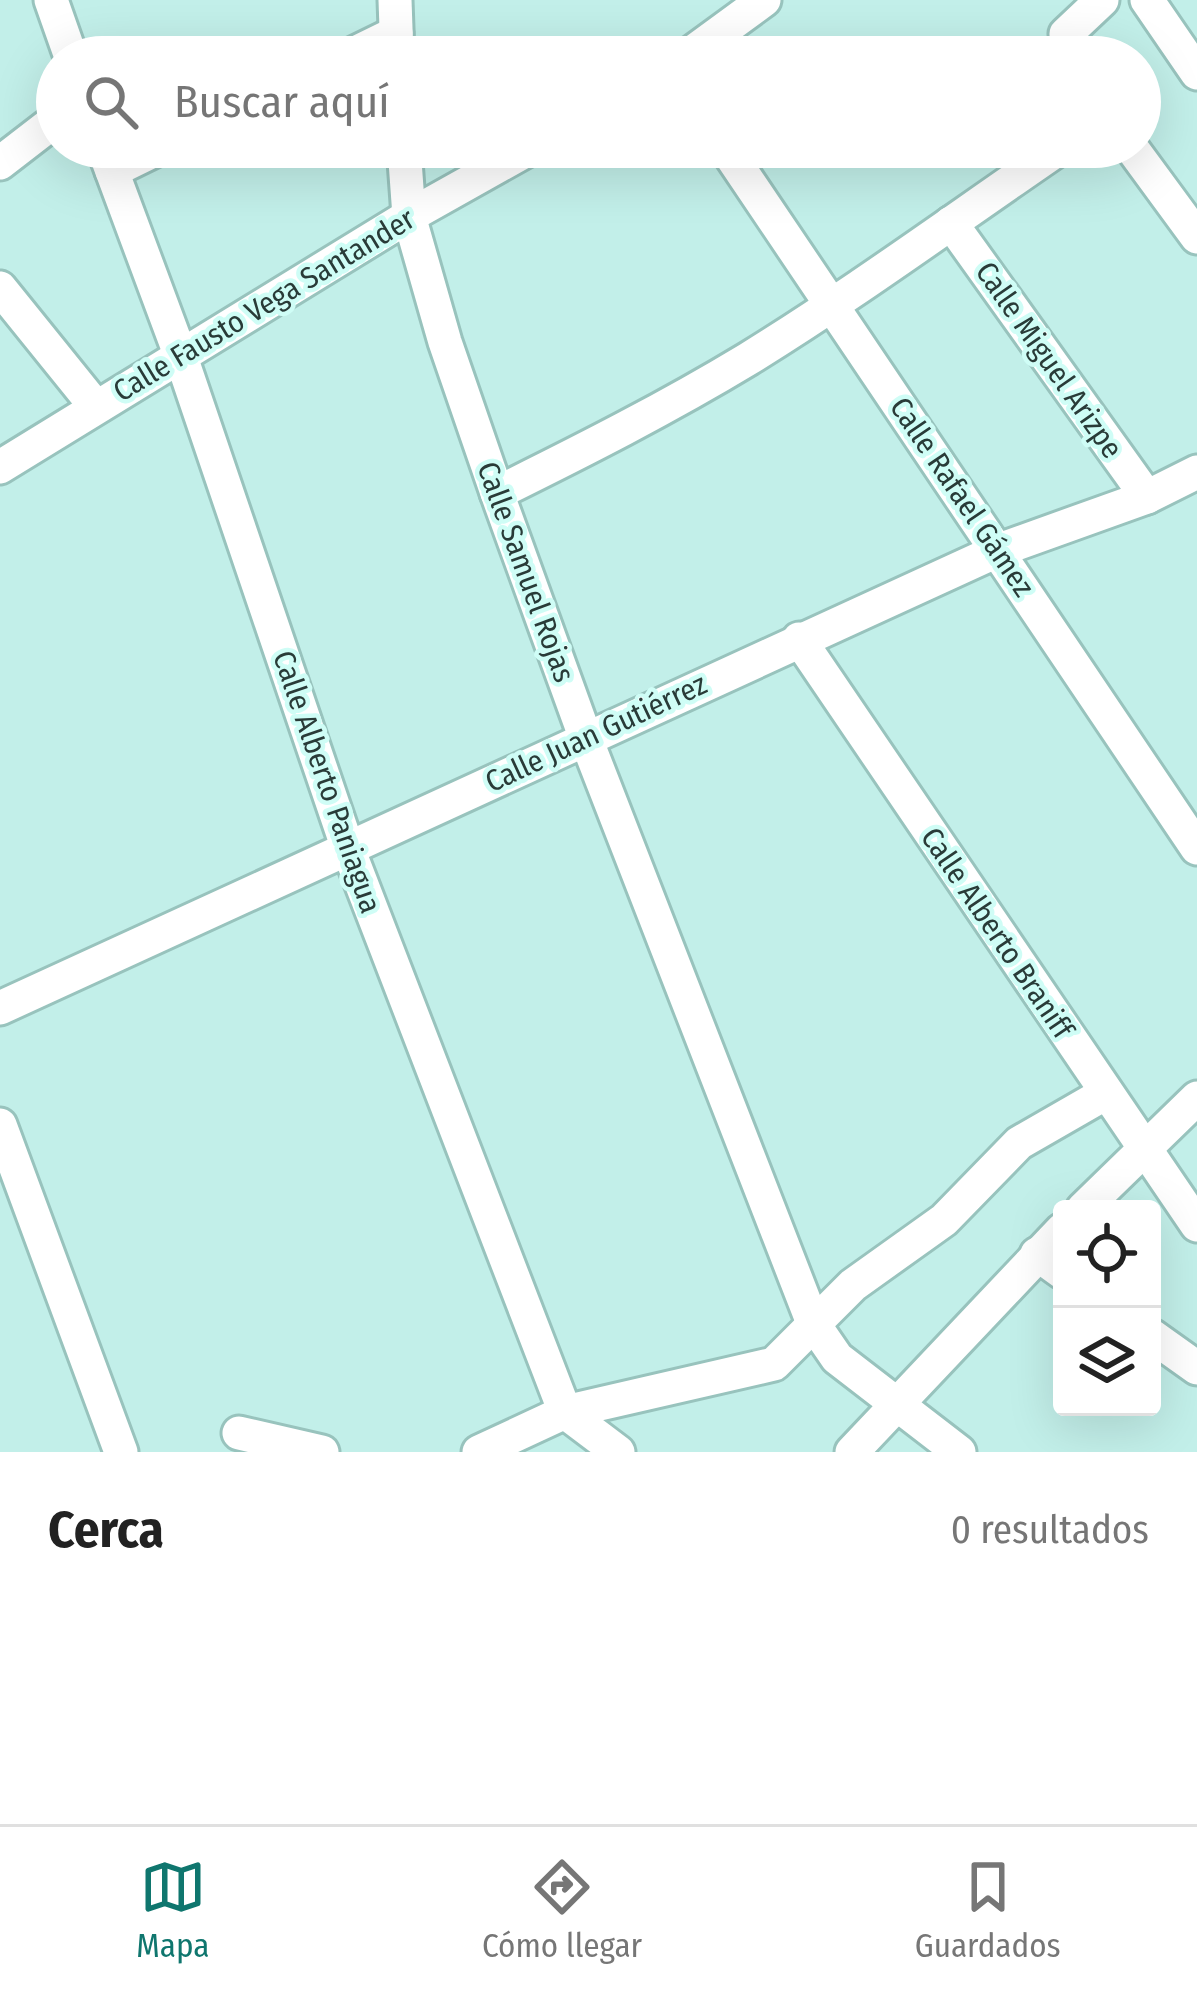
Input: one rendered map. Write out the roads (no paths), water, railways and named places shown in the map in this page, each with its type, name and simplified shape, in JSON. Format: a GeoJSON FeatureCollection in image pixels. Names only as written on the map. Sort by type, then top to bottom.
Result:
{"type":"FeatureCollection","features":[{"type":"Feature","properties":{"kind":"street"},"geometry":{"type":"LineString","coordinates":[[51,0],[64,36]]}},
{"type":"Feature","properties":{"kind":"street"},"geometry":{"type":"LineString","coordinates":[[715,36],[764,0]]}},
{"type":"Feature","properties":{"kind":"street"},"geometry":{"type":"LineString","coordinates":[[1069,36],[1071,25],[1102,0]]}},
{"type":"Feature","properties":{"kind":"street"},"geometry":{"type":"LineString","coordinates":[[1147,0],[1197,73]]}},
{"type":"Feature","properties":{"kind":"street"},"geometry":{"type":"LineString","coordinates":[[0,163],[36,135]]}},
{"type":"Feature","properties":{"kind":"street","name":"Calle Alberto Paniagua"},"geometry":{"type":"LineString","coordinates":[[111,168],[180,354],[347,846],[565,1412]]}},
{"type":"Feature","properties":{"kind":"street","name":"Calle Samuel Rojas"},"geometry":{"type":"LineString","coordinates":[[406,168],[409,216],[496,494],[813,1323],[837,1358],[959,1452]]}},
{"type":"Feature","properties":{"kind":"street","name":"Calle Fausto Vega Santander"},"geometry":{"type":"LineString","coordinates":[[0,466],[495,168]]}},
{"type":"Feature","properties":{"kind":"street","name":"Calle Rafael Gámez"},"geometry":{"type":"LineString","coordinates":[[738,168],[999,550],[1187,808],[1197,848]]}},
{"type":"Feature","properties":{"kind":"street"},"geometry":{"type":"LineString","coordinates":[[496,494],[638,422],[831,306],[1030,168]]}},
{"type":"Feature","properties":{"kind":"street"},"geometry":{"type":"LineString","coordinates":[[1146,168],[1197,237]]}},
{"type":"Feature","properties":{"kind":"street","name":"Calle Miguel Arizpe"},"geometry":{"type":"LineString","coordinates":[[951,223],[1147,497]]}},
{"type":"Feature","properties":{"kind":"street"},"geometry":{"type":"LineString","coordinates":[[0,288],[96,407]]}},
{"type":"Feature","properties":{"kind":"street","name":"Calle Juan Gutiérrez"},"geometry":{"type":"LineString","coordinates":[[0,1008],[999,550],[1147,497],[1197,472]]}},
{"type":"Feature","properties":{"kind":"street","name":"Calle Alberto Braniff"},"geometry":{"type":"LineString","coordinates":[[799,640],[1197,1225]]}},
{"type":"Feature","properties":{"kind":"street"},"geometry":{"type":"LineString","coordinates":[[479,1452],[565,1412],[774,1364],[853,1285],[944,1220],[1019,1143],[1106,1093]]}},
{"type":"Feature","properties":{"kind":"street"},"geometry":{"type":"LineString","coordinates":[[1091,1200],[1197,1098]]}},
{"type":"Feature","properties":{"kind":"street"},"geometry":{"type":"LineString","coordinates":[[0,1125],[121,1452]]}},
{"type":"Feature","properties":{"kind":"street"},"geometry":{"type":"LineString","coordinates":[[852,1452],[896,1405],[1050,1263]]}},
{"type":"Feature","properties":{"kind":"street"},"geometry":{"type":"LineString","coordinates":[[1161,1342],[1197,1368]]}},
{"type":"Feature","properties":{"kind":"street"},"geometry":{"type":"LineString","coordinates":[[565,1412],[618,1452]]}},
{"type":"Feature","properties":{"kind":"street"},"geometry":{"type":"LineString","coordinates":[[239,1433],[322,1452]]}}]}
